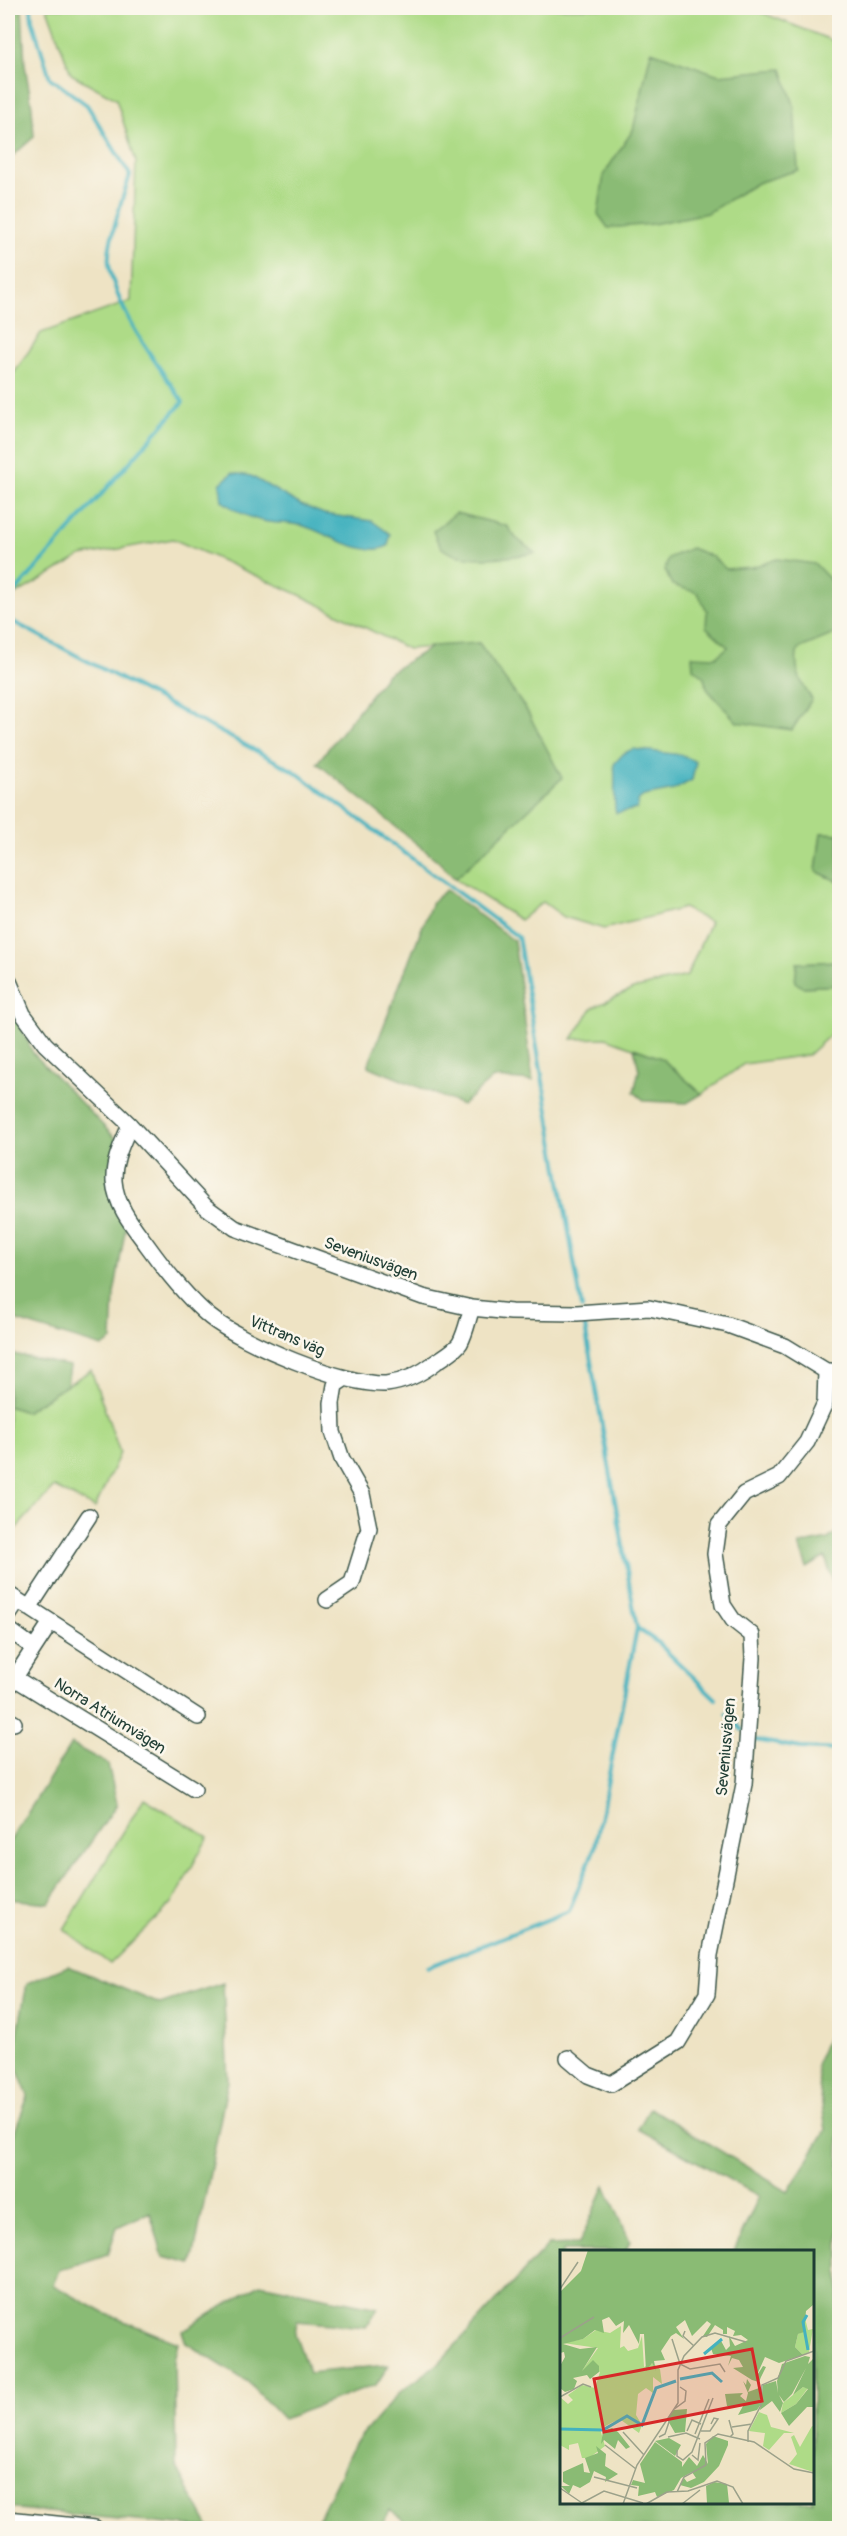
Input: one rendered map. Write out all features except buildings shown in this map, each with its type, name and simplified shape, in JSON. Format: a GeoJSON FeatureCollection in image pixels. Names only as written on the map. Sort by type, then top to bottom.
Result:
{"type":"FeatureCollection","features":[{"type":"Feature","properties":{"kind":"street","name":"Seveniusvägen"},"geometry":{"type":"LineString","coordinates":[[8,980],[23,1014],[45,1044],[130,1125],[206,1208],[235,1228],[423,1297],[472,1308],[511,1312],[577,1313],[649,1308],[728,1325],[785,1346],[833,1371],[840,1383]]}},
{"type":"Feature","properties":{"kind":"street","name":"Vittrans väg"},"geometry":{"type":"LineString","coordinates":[[130,1125],[118,1153],[114,1183],[125,1214],[157,1259],[210,1317],[245,1340],[344,1379],[386,1384],[402,1381],[427,1368],[459,1345],[472,1308]]}},
{"type":"Feature","properties":{"kind":"street","name":"Seveniusvägen"},"geometry":{"type":"LineString","coordinates":[[568,2058],[588,2074],[611,2084],[678,2042],[707,1994],[710,1955],[744,1784],[753,1658],[752,1635],[733,1620],[723,1605],[715,1554],[720,1525],[744,1494],[779,1477],[807,1442],[825,1403],[833,1371]]}},
{"type":"Feature","properties":{"kind":"street"},"geometry":{"type":"LineString","coordinates":[[327,1600],[352,1583],[369,1528],[362,1494],[342,1459],[333,1432],[332,1403],[335,1385],[344,1379]]}},
{"type":"Feature","properties":{"kind":"street"},"geometry":{"type":"LineString","coordinates":[[8,1616],[89,1516]]}},
{"type":"Feature","properties":{"kind":"street"},"geometry":{"type":"LineString","coordinates":[[18,1601],[198,1717]]}},
{"type":"Feature","properties":{"kind":"street"},"geometry":{"type":"LineString","coordinates":[[10,1680],[51,1622]]}},
{"type":"Feature","properties":{"kind":"street"},"geometry":{"type":"LineString","coordinates":[[8,1629],[34,1648]]}},
{"type":"Feature","properties":{"kind":"street","name":"Norra Atriumvägen"},"geometry":{"type":"LineString","coordinates":[[10,1680],[194,1789]]}},
{"type":"Feature","properties":{"kind":"street"},"geometry":{"type":"LineString","coordinates":[[8,2519],[95,2529]]}},
{"type":"Feature","properties":{"kind":"green space"},"geometry":{"type":"Polygon","coordinates":[[[8,8],[22,8],[25,65],[34,137],[8,160],[8,8]]]}},
{"type":"Feature","properties":{"kind":"green space"},"geometry":{"type":"Polygon","coordinates":[[[47,8],[750,8],[839,43],[840,834],[821,833],[816,871],[839,882],[840,961],[797,963],[802,987],[839,985],[840,1026],[808,1055],[744,1064],[702,1094],[661,1058],[606,1038],[572,1039],[592,1008],[633,989],[687,976],[710,922],[684,908],[604,929],[564,917],[543,902],[520,920],[455,879],[561,778],[479,643],[408,649],[300,595],[173,539],[81,556],[8,599],[8,382],[41,333],[131,301],[136,162],[116,99],[71,74],[47,8]]]}},
{"type":"Feature","properties":{"kind":"green space"},"geometry":{"type":"Polygon","coordinates":[[[651,51],[719,75],[782,69],[794,105],[798,170],[757,183],[707,213],[653,224],[608,228],[598,214],[604,174],[633,130],[651,51]]]}},
{"type":"Feature","properties":{"kind":"green space"},"geometry":{"type":"Polygon","coordinates":[[[456,513],[507,526],[516,538],[535,553],[473,558],[450,553],[441,547],[433,531],[456,513]]]}},
{"type":"Feature","properties":{"kind":"green space"},"geometry":{"type":"Polygon","coordinates":[[[691,548],[713,557],[726,569],[752,567],[777,559],[815,564],[839,589],[839,632],[798,649],[799,676],[812,699],[792,730],[737,722],[708,690],[703,676],[693,668],[692,656],[716,657],[728,647],[706,627],[707,611],[698,593],[672,585],[665,570],[668,558],[691,548]]]}},
{"type":"Feature","properties":{"kind":"green space"},"geometry":{"type":"Polygon","coordinates":[[[479,643],[527,711],[562,778],[455,879],[438,861],[317,763],[387,674],[433,646],[479,643]]]}},
{"type":"Feature","properties":{"kind":"green space"},"geometry":{"type":"Polygon","coordinates":[[[821,833],[839,834],[839,882],[816,871],[821,833]]]}},
{"type":"Feature","properties":{"kind":"green space"},"geometry":{"type":"Polygon","coordinates":[[[446,890],[514,941],[533,1081],[493,1078],[462,1105],[368,1066],[432,902],[446,890]]]}},
{"type":"Feature","properties":{"kind":"green space"},"geometry":{"type":"Polygon","coordinates":[[[839,961],[839,985],[802,987],[795,982],[797,963],[839,961]]]}},
{"type":"Feature","properties":{"kind":"green space"},"geometry":{"type":"Polygon","coordinates":[[[8,1013],[16,1015],[33,1053],[123,1146],[120,1175],[126,1226],[114,1294],[112,1340],[102,1347],[8,1318],[8,1013]]]}},
{"type":"Feature","properties":{"kind":"green space"},"geometry":{"type":"Polygon","coordinates":[[[634,1048],[661,1058],[702,1094],[687,1103],[645,1101],[634,1092],[639,1070],[634,1048]]]}},
{"type":"Feature","properties":{"kind":"green space"},"geometry":{"type":"Polygon","coordinates":[[[8,1353],[70,1366],[67,1385],[25,1412],[8,1406],[8,1353]]]}},
{"type":"Feature","properties":{"kind":"green space"},"geometry":{"type":"Polygon","coordinates":[[[91,1370],[120,1453],[95,1508],[54,1487],[11,1534],[8,1532],[8,1406],[25,1412],[91,1370]]]}},
{"type":"Feature","properties":{"kind":"green space"},"geometry":{"type":"Polygon","coordinates":[[[839,1530],[839,1590],[835,1588],[825,1557],[807,1568],[799,1545],[828,1539],[839,1530]]]}},
{"type":"Feature","properties":{"kind":"green space"},"geometry":{"type":"Polygon","coordinates":[[[71,1744],[108,1764],[117,1804],[49,1903],[8,1899],[8,1844],[71,1744]]]}},
{"type":"Feature","properties":{"kind":"green space"},"geometry":{"type":"Polygon","coordinates":[[[144,1798],[208,1837],[172,1903],[110,1964],[64,1929],[144,1798]]]}},
{"type":"Feature","properties":{"kind":"green space"},"geometry":{"type":"Polygon","coordinates":[[[68,1966],[160,2004],[223,1983],[228,2081],[192,2264],[163,2257],[150,2212],[117,2227],[108,2254],[59,2270],[53,2285],[104,2313],[178,2343],[174,2360],[176,2466],[209,2528],[8,2508],[8,2150],[28,2096],[13,2059],[27,1983],[68,1966]]]}},
{"type":"Feature","properties":{"kind":"green space"},"geometry":{"type":"Polygon","coordinates":[[[839,2008],[839,2528],[416,2528],[389,2510],[382,2528],[314,2528],[355,2443],[399,2393],[438,2364],[548,2245],[579,2244],[605,2185],[630,2241],[626,2250],[560,2250],[560,2503],[814,2503],[814,2250],[734,2250],[759,2196],[638,2129],[650,2108],[788,2192],[826,2130],[816,2065],[839,2008]]]}},
{"type":"Feature","properties":{"kind":"green space"},"geometry":{"type":"Polygon","coordinates":[[[260,2284],[378,2308],[366,2327],[297,2321],[295,2334],[309,2373],[389,2365],[376,2385],[283,2419],[248,2382],[186,2343],[182,2331],[260,2284]]]}},
{"type":"Feature","properties":{"kind":"water"},"geometry":{"type":"Polygon","coordinates":[[[232,473],[251,476],[301,505],[324,514],[372,521],[390,534],[388,546],[378,549],[357,547],[304,526],[257,520],[246,516],[222,501],[220,484],[232,473]]]}},
{"type":"Feature","properties":{"kind":"water"},"geometry":{"type":"Polygon","coordinates":[[[633,749],[681,755],[696,762],[692,780],[674,790],[644,796],[638,800],[637,809],[616,813],[614,764],[624,753],[633,749]]]}},
{"type":"Feature","properties":{"kind":"waterway"},"geometry":{"type":"LineString","coordinates":[[8,600],[183,402],[129,319],[113,282],[109,264],[110,245],[130,175],[87,105],[50,78],[32,20],[31,8]]}},
{"type":"Feature","properties":{"kind":"waterway"},"geometry":{"type":"LineString","coordinates":[[8,619],[294,771],[518,937],[582,1308]]}},
{"type":"Feature","properties":{"kind":"waterway"},"geometry":{"type":"LineString","coordinates":[[428,1967],[569,1911],[595,1847],[637,1628],[583,1315]]}},
{"type":"Feature","properties":{"kind":"waterway"},"geometry":{"type":"LineString","coordinates":[[637,1628],[657,1642],[716,1699]]}},
{"type":"Feature","properties":{"kind":"waterway"},"geometry":{"type":"LineString","coordinates":[[727,1714],[742,1730]]}},
{"type":"Feature","properties":{"kind":"waterway"},"geometry":{"type":"LineString","coordinates":[[755,1740],[801,1748],[840,1750]]}}]}
